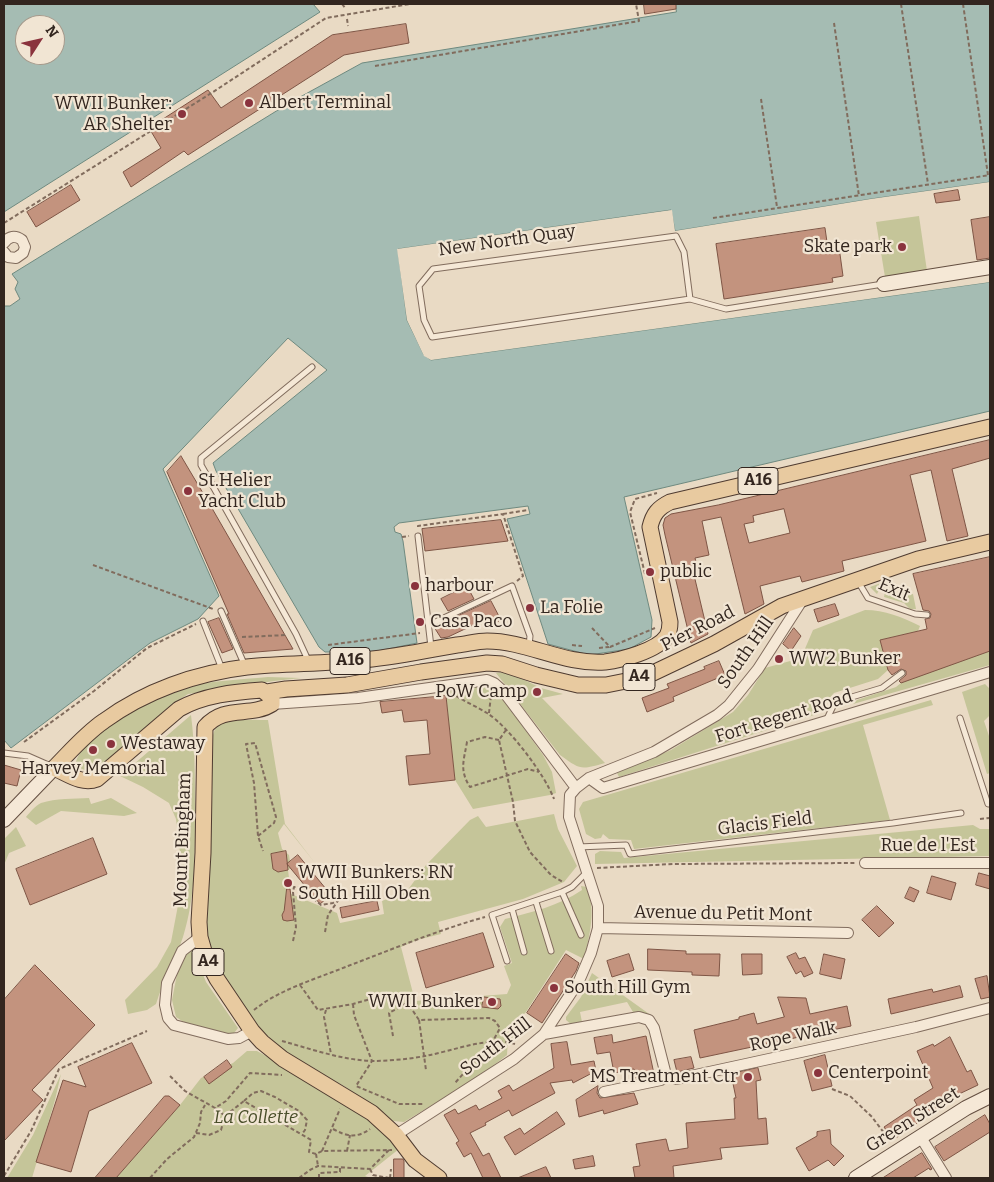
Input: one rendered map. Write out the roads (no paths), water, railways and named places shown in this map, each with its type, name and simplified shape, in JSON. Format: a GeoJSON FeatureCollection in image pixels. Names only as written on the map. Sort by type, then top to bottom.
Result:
{"type":"FeatureCollection","features":[{"type":"Feature","properties":{"kind":"main road","name":"A16"},"geometry":{"type":"LineString","coordinates":[[54,768],[103,722],[156,691],[205,675],[246,667],[361,660],[486,641],[528,647],[559,657],[594,662],[621,659],[649,649],[666,637],[670,622],[650,527],[652,516],[660,508],[670,502],[990,427]]}},
{"type":"Feature","properties":{"kind":"main road","name":"Pier Road"},"geometry":{"type":"LineString","coordinates":[[269,698],[421,672],[487,663],[502,664],[536,675],[578,685],[606,685],[631,680],[653,673],[714,644],[772,610],[918,559],[990,542]]}},
{"type":"Feature","properties":{"kind":"main road"},"geometry":{"type":"LineString","coordinates":[[54,768],[89,782],[97,779],[179,709],[193,701],[262,690],[269,698]]}},
{"type":"Feature","properties":{"kind":"main road","name":"Mount Bingham"},"geometry":{"type":"LineString","coordinates":[[269,698],[264,709],[218,715],[205,727],[203,853],[198,922],[206,958],[252,1031],[262,1042],[283,1059],[372,1113],[396,1150],[415,1160],[439,1178]]}},
{"type":"Feature","properties":{"kind":"street"},"geometry":{"type":"LineString","coordinates":[[4,243],[9,238],[15,236],[22,240],[25,247],[23,253],[16,258],[8,257],[4,252]]}},
{"type":"Feature","properties":{"kind":"street","name":"New North Quay"},"geometry":{"type":"LineString","coordinates":[[884,284],[990,267]]}},
{"type":"Feature","properties":{"kind":"street","name":"South Hill"},"geometry":{"type":"LineString","coordinates":[[391,1140],[514,1059],[544,1034],[579,981],[591,954],[598,928],[598,906],[569,816],[570,796],[576,788],[589,778],[654,752],[729,705],[758,669],[804,598]]}},
{"type":"Feature","properties":{"kind":"street","name":"Fort Regent Road"},"geometry":{"type":"LineString","coordinates":[[589,778],[603,788],[990,672]]}},
{"type":"Feature","properties":{"kind":"street"},"geometry":{"type":"LineString","coordinates":[[269,698],[358,698],[487,680],[503,691],[576,788]]}},
{"type":"Feature","properties":{"kind":"street"},"geometry":{"type":"LineString","coordinates":[[4,820],[54,768]]}},
{"type":"Feature","properties":{"kind":"street","name":"Rue de l'Est"},"geometry":{"type":"LineString","coordinates":[[865,863],[990,863]]}},
{"type":"Feature","properties":{"kind":"street","name":"Avenue du Petit Mont"},"geometry":{"type":"LineString","coordinates":[[598,928],[848,933]]}},
{"type":"Feature","properties":{"kind":"street"},"geometry":{"type":"LineString","coordinates":[[200,937],[182,951],[167,983],[165,1005],[168,1018],[174,1025],[228,1039],[239,1038],[252,1031]]}},
{"type":"Feature","properties":{"kind":"street","name":"Rope Walk"},"geometry":{"type":"LineString","coordinates":[[604,1092],[661,1080],[666,1076],[677,1079],[916,1027],[990,1008]]}},
{"type":"Feature","properties":{"kind":"street"},"geometry":{"type":"LineString","coordinates":[[544,1034],[639,1017],[649,1020],[654,1028],[666,1076]]}},
{"type":"Feature","properties":{"kind":"street","name":"Green Street"},"geometry":{"type":"LineString","coordinates":[[856,1178],[920,1136],[990,1096]]}},
{"type":"Feature","properties":{"kind":"street"},"geometry":{"type":"LineString","coordinates":[[920,1136],[946,1178]]}},
{"type":"Feature","properties":{"kind":"lane","name":"New North Quay"},"geometry":{"type":"LineString","coordinates":[[690,299],[684,252],[676,236],[433,269],[419,286],[424,320],[432,337],[690,299],[726,309],[884,284]]}},
{"type":"Feature","properties":{"kind":"lane"},"geometry":{"type":"LineString","coordinates":[[309,662],[296,634],[201,466],[201,458],[312,367]]}},
{"type":"Feature","properties":{"kind":"lane"},"geometry":{"type":"LineString","coordinates":[[418,536],[432,649]]}},
{"type":"Feature","properties":{"kind":"lane","name":"Exit"},"geometry":{"type":"LineString","coordinates":[[857,580],[868,598],[915,614],[927,615]]}},
{"type":"Feature","properties":{"kind":"lane"},"geometry":{"type":"LineString","coordinates":[[429,624],[512,586],[530,636],[528,647]]}},
{"type":"Feature","properties":{"kind":"lane"},"geometry":{"type":"LineString","coordinates":[[221,611],[246,667]]}},
{"type":"Feature","properties":{"kind":"lane"},"geometry":{"type":"LineString","coordinates":[[203,621],[223,672]]}},
{"type":"Feature","properties":{"kind":"lane"},"geometry":{"type":"LineString","coordinates":[[826,721],[835,702],[882,688],[902,673]]}},
{"type":"Feature","properties":{"kind":"lane"},"geometry":{"type":"LineString","coordinates":[[960,718],[988,804],[990,804]]}},
{"type":"Feature","properties":{"kind":"lane"},"geometry":{"type":"LineString","coordinates":[[4,753],[28,756],[54,768]]}},
{"type":"Feature","properties":{"kind":"lane","name":"Glacis Field"},"geometry":{"type":"LineString","coordinates":[[578,847],[626,845],[630,854],[893,824],[961,813]]}},
{"type":"Feature","properties":{"kind":"lane"},"geometry":{"type":"LineString","coordinates":[[507,961],[492,915],[562,892],[572,887],[588,871]]}},
{"type":"Feature","properties":{"kind":"lane"},"geometry":{"type":"LineString","coordinates":[[562,892],[581,934]]}},
{"type":"Feature","properties":{"kind":"lane"},"geometry":{"type":"LineString","coordinates":[[536,902],[551,951]]}},
{"type":"Feature","properties":{"kind":"lane"},"geometry":{"type":"LineString","coordinates":[[512,909],[524,952]]}},
{"type":"Feature","properties":{"kind":"place","name":"Albert Terminal"},"geometry":{"type":"Point","coordinates":[249,103]}},
{"type":"Feature","properties":{"kind":"place","name":"WWII Bunker: AR Shelter"},"geometry":{"type":"Point","coordinates":[182,114]}},
{"type":"Feature","properties":{"kind":"place","name":"Skate park"},"geometry":{"type":"Point","coordinates":[902,247]}},
{"type":"Feature","properties":{"kind":"place","name":"St.Helier Yacht Club"},"geometry":{"type":"Point","coordinates":[188,491]}},
{"type":"Feature","properties":{"kind":"place","name":"public"},"geometry":{"type":"Point","coordinates":[650,572]}},
{"type":"Feature","properties":{"kind":"place","name":"harbour"},"geometry":{"type":"Point","coordinates":[415,586]}},
{"type":"Feature","properties":{"kind":"place","name":"La Folie"},"geometry":{"type":"Point","coordinates":[530,608]}},
{"type":"Feature","properties":{"kind":"place","name":"Casa Paco"},"geometry":{"type":"Point","coordinates":[420,622]}},
{"type":"Feature","properties":{"kind":"place","name":"WW2 Bunker"},"geometry":{"type":"Point","coordinates":[779,659]}},
{"type":"Feature","properties":{"kind":"place","name":"PoW Camp"},"geometry":{"type":"Point","coordinates":[537,692]}},
{"type":"Feature","properties":{"kind":"place","name":"Westaway"},"geometry":{"type":"Point","coordinates":[111,744]}},
{"type":"Feature","properties":{"kind":"place","name":"Harvey Memorial"},"geometry":{"type":"Point","coordinates":[93,750]}},
{"type":"Feature","properties":{"kind":"place","name":"WWII Bunkers: RN South Hill Oben"},"geometry":{"type":"Point","coordinates":[288,883]}},
{"type":"Feature","properties":{"kind":"place","name":"South Hill Gym"},"geometry":{"type":"Point","coordinates":[554,988]}},
{"type":"Feature","properties":{"kind":"place","name":"WWII Bunker"},"geometry":{"type":"Point","coordinates":[492,1002]}},
{"type":"Feature","properties":{"kind":"place","name":"Centerpoint"},"geometry":{"type":"Point","coordinates":[818,1073]}},
{"type":"Feature","properties":{"kind":"place","name":"MS Treatment Ctr"},"geometry":{"type":"Point","coordinates":[748,1077]}},
{"type":"Feature","properties":{"kind":"park label","name":"La Collette"},"geometry":{"type":"Point","coordinates":[256,1118]}}]}
